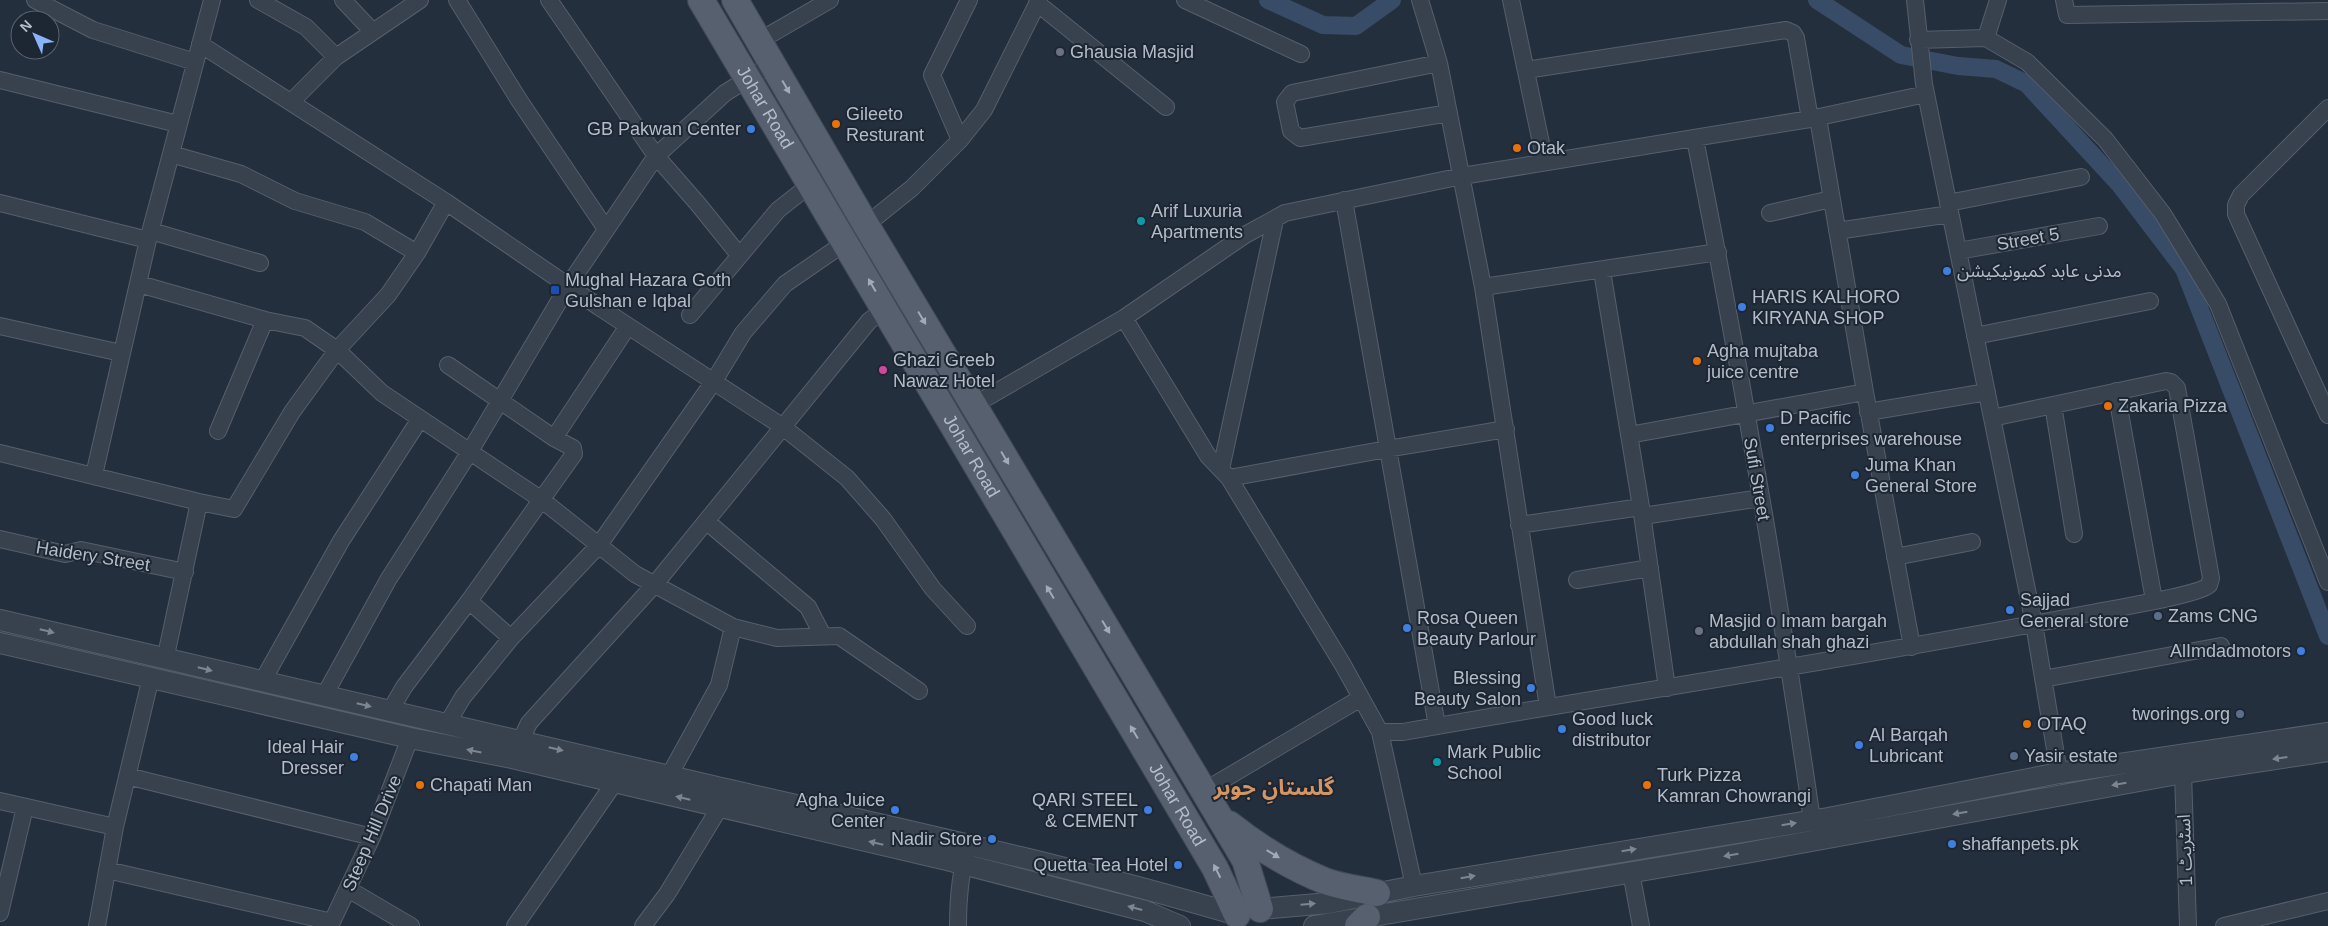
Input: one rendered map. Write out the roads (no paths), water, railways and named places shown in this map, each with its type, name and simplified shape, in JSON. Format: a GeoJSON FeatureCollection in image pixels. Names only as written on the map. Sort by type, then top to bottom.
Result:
{"type":"FeatureCollection","features":[{"type":"Feature","properties":{"kind":"main road","name":"Johar Road"},"geometry":{"type":"LineString","coordinates":[[701,0],[1215,868],[1250,919]]}},
{"type":"Feature","properties":{"kind":"main road","name":"Johar Road"},"geometry":{"type":"LineString","coordinates":[[735,0],[866,225],[1245,860],[1250,919]]}},
{"type":"Feature","properties":{"kind":"main road"},"geometry":{"type":"LineString","coordinates":[[1219,816],[1250,840],[1291,865],[1327,882],[1377,893]]}},
{"type":"Feature","properties":{"kind":"street"},"geometry":{"type":"LineString","coordinates":[[35,0],[93,30],[195,62]]}},
{"type":"Feature","properties":{"kind":"street"},"geometry":{"type":"LineString","coordinates":[[94,475],[150,235],[212,0]]}},
{"type":"Feature","properties":{"kind":"street"},"geometry":{"type":"LineString","coordinates":[[258,0],[306,27],[336,58]]}},
{"type":"Feature","properties":{"kind":"street"},"geometry":{"type":"LineString","coordinates":[[343,0],[373,32]]}},
{"type":"Feature","properties":{"kind":"street"},"geometry":{"type":"LineString","coordinates":[[291,102],[336,58],[420,0]]}},
{"type":"Feature","properties":{"kind":"street"},"geometry":{"type":"LineString","coordinates":[[457,0],[519,100],[606,229]]}},
{"type":"Feature","properties":{"kind":"street"},"geometry":{"type":"LineString","coordinates":[[549,0],[656,156],[739,255]]}},
{"type":"Feature","properties":{"kind":"street"},"geometry":{"type":"LineString","coordinates":[[759,41],[830,0]]}},
{"type":"Feature","properties":{"kind":"street"},"geometry":{"type":"LineString","coordinates":[[960,140],[932,74],[969,0]]}},
{"type":"Feature","properties":{"kind":"street"},"geometry":{"type":"LineString","coordinates":[[1185,0],[1301,54]]}},
{"type":"Feature","properties":{"kind":"street"},"geometry":{"type":"LineString","coordinates":[[1420,0],[1439,63],[1483,287],[1548,707]]}},
{"type":"Feature","properties":{"kind":"street"},"geometry":{"type":"LineString","coordinates":[[1511,0],[1545,162]]}},
{"type":"Feature","properties":{"kind":"street"},"geometry":{"type":"LineString","coordinates":[[1915,0],[1918,44],[1925,89],[2034,624],[2059,773]]}},
{"type":"Feature","properties":{"kind":"street"},"geometry":{"type":"LineString","coordinates":[[1986,38],[1998,0]]}},
{"type":"Feature","properties":{"kind":"street"},"geometry":{"type":"LineString","coordinates":[[2064,0],[2067,15],[2133,7],[2215,6],[2328,11]]}},
{"type":"Feature","properties":{"kind":"street"},"geometry":{"type":"LineString","coordinates":[[866,225],[912,188],[960,140],[984,110],[1038,1],[1166,107]]}},
{"type":"Feature","properties":{"kind":"street"},"geometry":{"type":"LineString","coordinates":[[1526,70],[1786,30],[1793,33],[1796,38],[1832,199],[1868,412],[1912,647]]}},
{"type":"Feature","properties":{"kind":"street"},"geometry":{"type":"LineString","coordinates":[[1918,44],[1986,38],[2027,62],[2105,139],[2163,214],[2218,304],[2328,582]]}},
{"type":"Feature","properties":{"kind":"street"},"geometry":{"type":"LineString","coordinates":[[200,44],[446,202],[568,286],[783,427],[847,478],[883,519],[933,589],[967,626]]}},
{"type":"Feature","properties":{"kind":"street"},"geometry":{"type":"LineString","coordinates":[[1439,63],[1292,93],[1285,102],[1291,131],[1300,138],[1449,113]]}},
{"type":"Feature","properties":{"kind":"street"},"geometry":{"type":"LineString","coordinates":[[324,696],[388,580],[469,453],[568,286],[656,156],[725,93],[772,64]]}},
{"type":"Feature","properties":{"kind":"street"},"geometry":{"type":"LineString","coordinates":[[0,80],[178,124]]}},
{"type":"Feature","properties":{"kind":"street"},"geometry":{"type":"LineString","coordinates":[[974,405],[1124,318],[1245,235],[1284,214],[1462,176],[1696,139],[1814,118],[1925,89]]}},
{"type":"Feature","properties":{"kind":"street"},"geometry":{"type":"LineString","coordinates":[[2328,108],[2241,195],[2236,205],[2236,214],[2328,415]]}},
{"type":"Feature","properties":{"kind":"street","name":"Sufi Street"},"geometry":{"type":"LineString","coordinates":[[1696,139],[1718,252],[1790,668],[1812,820]]}},
{"type":"Feature","properties":{"kind":"street"},"geometry":{"type":"LineString","coordinates":[[171,154],[241,174],[295,201],[364,222],[417,253]]}},
{"type":"Feature","properties":{"kind":"street"},"geometry":{"type":"LineString","coordinates":[[1837,231],[1949,209],[2081,177]]}},
{"type":"Feature","properties":{"kind":"street"},"geometry":{"type":"LineString","coordinates":[[690,315],[778,210],[811,184]]}},
{"type":"Feature","properties":{"kind":"street"},"geometry":{"type":"LineString","coordinates":[[1770,212],[1832,199]]}},
{"type":"Feature","properties":{"kind":"street"},"geometry":{"type":"LineString","coordinates":[[1344,200],[1437,726]]}},
{"type":"Feature","properties":{"kind":"street"},"geometry":{"type":"LineString","coordinates":[[0,453],[234,509],[292,412],[337,350],[388,295],[417,253],[446,202]]}},
{"type":"Feature","properties":{"kind":"street"},"geometry":{"type":"LineString","coordinates":[[0,203],[150,235],[260,263]]}},
{"type":"Feature","properties":{"kind":"street"},"geometry":{"type":"LineString","coordinates":[[1225,474],[1275,220]]}},
{"type":"Feature","properties":{"kind":"street","name":"Street 5"},"geometry":{"type":"LineString","coordinates":[[1958,251],[2099,226]]}},
{"type":"Feature","properties":{"kind":"street"},"geometry":{"type":"LineString","coordinates":[[447,724],[463,696],[511,638],[599,545],[714,381],[743,333],[786,284],[846,242]]}},
{"type":"Feature","properties":{"kind":"street"},"geometry":{"type":"LineString","coordinates":[[1483,287],[1602,271],[1718,252]]}},
{"type":"Feature","properties":{"kind":"street"},"geometry":{"type":"LineString","coordinates":[[1602,271],[1642,512],[1667,688]]}},
{"type":"Feature","properties":{"kind":"street"},"geometry":{"type":"LineString","coordinates":[[139,284],[265,320],[305,328],[337,350],[382,393],[469,453],[542,500],[635,574],[733,627],[777,638],[838,636],[919,691]]}},
{"type":"Feature","properties":{"kind":"street"},"geometry":{"type":"LineString","coordinates":[[1975,336],[2150,301]]}},
{"type":"Feature","properties":{"kind":"street"},"geometry":{"type":"LineString","coordinates":[[516,749],[529,723],[655,584],[869,321],[885,309]]}},
{"type":"Feature","properties":{"kind":"street"},"geometry":{"type":"LineString","coordinates":[[1124,318],[1208,456],[1225,474],[1380,732],[1414,886]]}},
{"type":"Feature","properties":{"kind":"street"},"geometry":{"type":"LineString","coordinates":[[218,431],[265,320]]}},
{"type":"Feature","properties":{"kind":"street"},"geometry":{"type":"LineString","coordinates":[[0,326],[121,353]]}},
{"type":"Feature","properties":{"kind":"street"},"geometry":{"type":"LineString","coordinates":[[554,438],[628,326]]}},
{"type":"Feature","properties":{"kind":"street"},"geometry":{"type":"LineString","coordinates":[[390,711],[404,687],[469,601],[574,454],[573,448],[554,438],[448,366]]}},
{"type":"Feature","properties":{"kind":"street"},"geometry":{"type":"LineString","coordinates":[[1380,732],[1403,732],[1912,647],[2206,589],[2211,578],[2178,388],[2171,382],[2166,381],[2116,391],[1992,418]]}},
{"type":"Feature","properties":{"kind":"street"},"geometry":{"type":"LineString","coordinates":[[2116,391],[2154,600]]}},
{"type":"Feature","properties":{"kind":"street"},"geometry":{"type":"LineString","coordinates":[[1629,434],[1865,392]]}},
{"type":"Feature","properties":{"kind":"street"},"geometry":{"type":"LineString","coordinates":[[1868,412],[1987,392]]}},
{"type":"Feature","properties":{"kind":"street"},"geometry":{"type":"LineString","coordinates":[[2053,405],[2074,534]]}},
{"type":"Feature","properties":{"kind":"street"},"geometry":{"type":"LineString","coordinates":[[262,682],[341,541],[420,419]]}},
{"type":"Feature","properties":{"kind":"street"},"geometry":{"type":"LineString","coordinates":[[1225,474],[1506,429]]}},
{"type":"Feature","properties":{"kind":"street"},"geometry":{"type":"LineString","coordinates":[[1519,525],[1761,498]]}},
{"type":"Feature","properties":{"kind":"street"},"geometry":{"type":"LineString","coordinates":[[166,660],[199,502]]}},
{"type":"Feature","properties":{"kind":"street"},"geometry":{"type":"LineString","coordinates":[[706,521],[808,607],[823,636]]}},
{"type":"Feature","properties":{"kind":"street","name":"Haidery Street"},"geometry":{"type":"LineString","coordinates":[[0,539],[65,554],[81,550],[185,572]]}},
{"type":"Feature","properties":{"kind":"street"},"geometry":{"type":"LineString","coordinates":[[1895,557],[1972,542]]}},
{"type":"Feature","properties":{"kind":"street"},"geometry":{"type":"LineString","coordinates":[[1577,580],[1650,568]]}},
{"type":"Feature","properties":{"kind":"street"},"geometry":{"type":"LineString","coordinates":[[469,601],[511,638]]}},
{"type":"Feature","properties":{"kind":"street"},"geometry":{"type":"LineString","coordinates":[[0,620],[447,724],[614,782],[962,864],[1145,911],[1180,926]]}},
{"type":"Feature","properties":{"kind":"street"},"geometry":{"type":"LineString","coordinates":[[670,776],[719,685],[733,627]]}},
{"type":"Feature","properties":{"kind":"street"},"geometry":{"type":"LineString","coordinates":[[0,643],[410,738],[516,749],[670,776],[968,844],[1169,895],[1250,919],[1414,886],[1812,820],[2059,773],[2328,733]]}},
{"type":"Feature","properties":{"kind":"street"},"geometry":{"type":"LineString","coordinates":[[2043,679],[2221,646]]}},
{"type":"Feature","properties":{"kind":"street"},"geometry":{"type":"LineString","coordinates":[[97,926],[115,827],[151,677]]}},
{"type":"Feature","properties":{"kind":"street"},"geometry":{"type":"LineString","coordinates":[[1204,791],[1361,698]]}},
{"type":"Feature","properties":{"kind":"street","name":"Steep Hill Drive"},"geometry":{"type":"LineString","coordinates":[[331,924],[372,837],[410,738]]}},
{"type":"Feature","properties":{"kind":"street"},"geometry":{"type":"LineString","coordinates":[[1314,926],[1362,922],[2086,790],[2328,751]]}},
{"type":"Feature","properties":{"kind":"street"},"geometry":{"type":"LineString","coordinates":[[2081,770],[2086,790]]}},
{"type":"Feature","properties":{"kind":"street","name":"اسٹریٹ 1"},"geometry":{"type":"LineString","coordinates":[[2183,773],[2188,926]]}},
{"type":"Feature","properties":{"kind":"street"},"geometry":{"type":"LineString","coordinates":[[127,776],[372,837]]}},
{"type":"Feature","properties":{"kind":"street"},"geometry":{"type":"LineString","coordinates":[[515,926],[614,782]]}},
{"type":"Feature","properties":{"kind":"street"},"geometry":{"type":"LineString","coordinates":[[0,802],[115,827]]}},
{"type":"Feature","properties":{"kind":"street"},"geometry":{"type":"LineString","coordinates":[[0,913],[25,807]]}},
{"type":"Feature","properties":{"kind":"street"},"geometry":{"type":"LineString","coordinates":[[643,926],[667,894],[720,807]]}},
{"type":"Feature","properties":{"kind":"street"},"geometry":{"type":"LineString","coordinates":[[958,926],[958,901],[962,864],[968,844]]}},
{"type":"Feature","properties":{"kind":"street"},"geometry":{"type":"LineString","coordinates":[[107,870],[331,924]]}},
{"type":"Feature","properties":{"kind":"street"},"geometry":{"type":"LineString","coordinates":[[1631,872],[1641,926]]}},
{"type":"Feature","properties":{"kind":"street"},"geometry":{"type":"LineString","coordinates":[[348,889],[411,926]]}},
{"type":"Feature","properties":{"kind":"street"},"geometry":{"type":"LineString","coordinates":[[2224,926],[2328,902]]}},
{"type":"Feature","properties":{"kind":"waterway"},"geometry":{"type":"LineString","coordinates":[[1268,0],[1323,25],[1356,26],[1392,0]]}},
{"type":"Feature","properties":{"kind":"waterway"},"geometry":{"type":"LineString","coordinates":[[1817,0],[1901,55],[1958,66],[1996,69],[2027,84],[2121,186],[2184,269],[2328,636]]}},
{"type":"Feature","properties":{"kind":"place","name":"Ghausia Masjid"},"geometry":{"type":"Point","coordinates":[1060,52]}},
{"type":"Feature","properties":{"kind":"place","name":"Gileeto Resturant"},"geometry":{"type":"Point","coordinates":[836,124]}},
{"type":"Feature","properties":{"kind":"place","name":"GB Pakwan Center"},"geometry":{"type":"Point","coordinates":[751,129]}},
{"type":"Feature","properties":{"kind":"place","name":"Otak"},"geometry":{"type":"Point","coordinates":[1517,148]}},
{"type":"Feature","properties":{"kind":"place","name":"Arif Luxuria Apartments"},"geometry":{"type":"Point","coordinates":[1141,221]}},
{"type":"Feature","properties":{"kind":"place","name":"مدنی عابد کمیونیکیشن"},"geometry":{"type":"Point","coordinates":[1947,271]}},
{"type":"Feature","properties":{"kind":"place","name":"Mughal Hazara Goth Gulshan e Iqbal"},"geometry":{"type":"Point","coordinates":[555,290]}},
{"type":"Feature","properties":{"kind":"place","name":"HARIS KALHORO KIRYANA SHOP"},"geometry":{"type":"Point","coordinates":[1742,307]}},
{"type":"Feature","properties":{"kind":"place","name":"Agha mujtaba juice centre"},"geometry":{"type":"Point","coordinates":[1697,361]}},
{"type":"Feature","properties":{"kind":"place","name":"Ghazi Greeb Nawaz Hotel"},"geometry":{"type":"Point","coordinates":[883,370]}},
{"type":"Feature","properties":{"kind":"place","name":"Zakaria Pizza"},"geometry":{"type":"Point","coordinates":[2108,406]}},
{"type":"Feature","properties":{"kind":"place","name":"D Pacific enterprises warehouse"},"geometry":{"type":"Point","coordinates":[1770,428]}},
{"type":"Feature","properties":{"kind":"place","name":"Juma Khan General Store"},"geometry":{"type":"Point","coordinates":[1855,475]}},
{"type":"Feature","properties":{"kind":"place","name":"Sajjad General store"},"geometry":{"type":"Point","coordinates":[2010,610]}},
{"type":"Feature","properties":{"kind":"place","name":"Zams CNG"},"geometry":{"type":"Point","coordinates":[2158,616]}},
{"type":"Feature","properties":{"kind":"place","name":"Rosa Queen Beauty Parlour"},"geometry":{"type":"Point","coordinates":[1407,628]}},
{"type":"Feature","properties":{"kind":"place","name":"Masjid o Imam bargah abdullah shah ghazi"},"geometry":{"type":"Point","coordinates":[1699,631]}},
{"type":"Feature","properties":{"kind":"place","name":"AlImdadmotors"},"geometry":{"type":"Point","coordinates":[2301,651]}},
{"type":"Feature","properties":{"kind":"place","name":"Blessing Beauty Salon"},"geometry":{"type":"Point","coordinates":[1531,688]}},
{"type":"Feature","properties":{"kind":"place","name":"tworings.org"},"geometry":{"type":"Point","coordinates":[2240,714]}},
{"type":"Feature","properties":{"kind":"place","name":"OTAQ"},"geometry":{"type":"Point","coordinates":[2027,724]}},
{"type":"Feature","properties":{"kind":"place","name":"Good luck distributor"},"geometry":{"type":"Point","coordinates":[1562,729]}},
{"type":"Feature","properties":{"kind":"place","name":"Al Barqah Lubricant"},"geometry":{"type":"Point","coordinates":[1859,745]}},
{"type":"Feature","properties":{"kind":"place","name":"Yasir estate"},"geometry":{"type":"Point","coordinates":[2014,756]}},
{"type":"Feature","properties":{"kind":"place","name":"Ideal Hair Dresser"},"geometry":{"type":"Point","coordinates":[354,757]}},
{"type":"Feature","properties":{"kind":"place","name":"Mark Public School"},"geometry":{"type":"Point","coordinates":[1437,762]}},
{"type":"Feature","properties":{"kind":"place","name":"Chapati Man"},"geometry":{"type":"Point","coordinates":[420,785]}},
{"type":"Feature","properties":{"kind":"place","name":"Turk Pizza Kamran Chowrangi"},"geometry":{"type":"Point","coordinates":[1647,785]}},
{"type":"Feature","properties":{"kind":"place","name":"Agha Juice Center"},"geometry":{"type":"Point","coordinates":[895,810]}},
{"type":"Feature","properties":{"kind":"place","name":"QARI STEEL & CEMENT"},"geometry":{"type":"Point","coordinates":[1148,810]}},
{"type":"Feature","properties":{"kind":"place","name":"Nadir Store"},"geometry":{"type":"Point","coordinates":[992,839]}},
{"type":"Feature","properties":{"kind":"place","name":"shaffanpets.pk"},"geometry":{"type":"Point","coordinates":[1952,844]}},
{"type":"Feature","properties":{"kind":"place","name":"Quetta Tea Hotel"},"geometry":{"type":"Point","coordinates":[1178,865]}},
{"type":"Feature","properties":{"kind":"district","name":"گلستانِ جوہر"},"geometry":{"type":"Point","coordinates":[1274,787]}}]}
